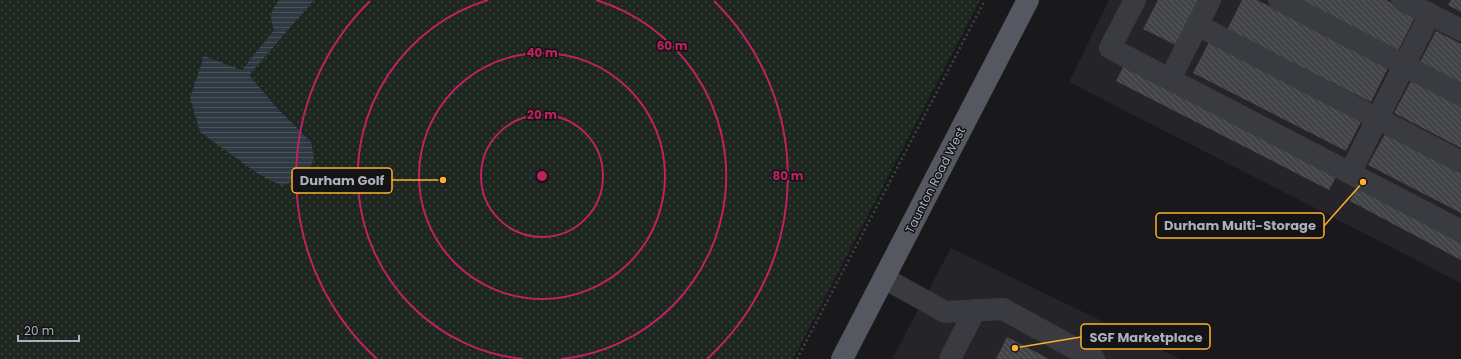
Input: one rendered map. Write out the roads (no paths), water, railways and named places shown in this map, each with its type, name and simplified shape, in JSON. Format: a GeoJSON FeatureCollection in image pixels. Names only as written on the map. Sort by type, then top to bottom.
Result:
{"type":"FeatureCollection","features":[{"type":"Feature","properties":{"kind":"main road","name":"Taunton Road West"},"geometry":{"type":"LineString","coordinates":[[842,359],[1028,0]]}},
{"type":"Feature","properties":{"kind":"lane"},"geometry":{"type":"LineString","coordinates":[[1135,0],[1110,48],[1461,231]]}},
{"type":"Feature","properties":{"kind":"lane"},"geometry":{"type":"LineString","coordinates":[[1170,79],[1210,0]]}},
{"type":"Feature","properties":{"kind":"lane"},"geometry":{"type":"LineString","coordinates":[[1279,0],[1461,95]]}},
{"type":"Feature","properties":{"kind":"lane"},"geometry":{"type":"LineString","coordinates":[[1402,0],[1461,30]]}},
{"type":"Feature","properties":{"kind":"lane"},"geometry":{"type":"LineString","coordinates":[[1350,173],[1430,14]]}},
{"type":"Feature","properties":{"kind":"lane"},"geometry":{"type":"LineString","coordinates":[[1197,25],[1461,162]]}},
{"type":"Feature","properties":{"kind":"lane"},"geometry":{"type":"LineString","coordinates":[[884,278],[945,312],[1003,310],[1094,359]]}},
{"type":"Feature","properties":{"kind":"lane"},"geometry":{"type":"LineString","coordinates":[[950,359],[975,310]]}},
{"type":"Feature","properties":{"kind":"place","name":"Durham Golf"},"geometry":{"type":"Point","coordinates":[443,180]}},
{"type":"Feature","properties":{"kind":"place","name":"Durham Multi-Storage"},"geometry":{"type":"Point","coordinates":[1363,182]}},
{"type":"Feature","properties":{"kind":"place","name":"SGF Marketplace"},"geometry":{"type":"Point","coordinates":[1015,348]}}]}
